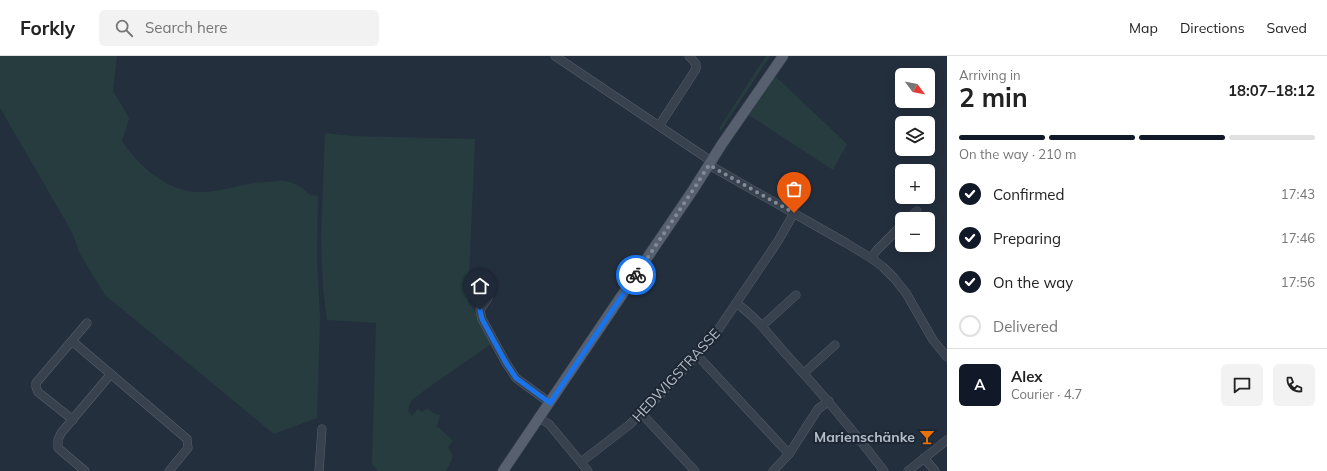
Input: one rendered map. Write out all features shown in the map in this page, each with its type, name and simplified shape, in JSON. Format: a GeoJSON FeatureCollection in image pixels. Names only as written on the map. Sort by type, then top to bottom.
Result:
{"type":"FeatureCollection","features":[{"type":"Feature","properties":{"kind":"main road"},"geometry":{"type":"LineString","coordinates":[[503,471],[693,190],[722,144],[783,56]]}},
{"type":"Feature","properties":{"kind":"street"},"geometry":{"type":"LineString","coordinates":[[555,56],[710,163],[871,258],[894,278],[906,293],[933,340],[947,357]]}},
{"type":"Feature","properties":{"kind":"street"},"geometry":{"type":"LineString","coordinates":[[658,126],[696,69],[696,64],[689,56]]}},
{"type":"Feature","properties":{"kind":"street","name":"HEDWIGSTRASSE"},"geometry":{"type":"LineString","coordinates":[[581,462],[628,425],[697,355],[718,330],[778,241],[794,213]]}},
{"type":"Feature","properties":{"kind":"street"},"geometry":{"type":"LineString","coordinates":[[871,258],[895,232]]}},
{"type":"Feature","properties":{"kind":"street"},"geometry":{"type":"LineString","coordinates":[[762,326],[796,295]]}},
{"type":"Feature","properties":{"kind":"street"},"geometry":{"type":"LineString","coordinates":[[488,298],[480,310],[482,319],[506,363],[516,378],[550,403]]}},
{"type":"Feature","properties":{"kind":"street"},"geometry":{"type":"LineString","coordinates":[[736,303],[744,308],[762,326],[829,401],[884,471]]}},
{"type":"Feature","properties":{"kind":"street"},"geometry":{"type":"LineString","coordinates":[[72,420],[38,392],[36,383],[87,323]]}},
{"type":"Feature","properties":{"kind":"street"},"geometry":{"type":"LineString","coordinates":[[72,341],[110,375],[187,439],[188,448],[168,471]]}},
{"type":"Feature","properties":{"kind":"street"},"geometry":{"type":"LineString","coordinates":[[804,373],[834,345]]}},
{"type":"Feature","properties":{"kind":"street"},"geometry":{"type":"LineString","coordinates":[[697,355],[789,454]]}},
{"type":"Feature","properties":{"kind":"street"},"geometry":{"type":"LineString","coordinates":[[85,471],[58,448],[58,440],[61,433],[110,375]]}},
{"type":"Feature","properties":{"kind":"street"},"geometry":{"type":"LineString","coordinates":[[773,471],[789,454],[812,417],[829,401]]}},
{"type":"Feature","properties":{"kind":"street"},"geometry":{"type":"LineString","coordinates":[[641,413],[695,471]]}},
{"type":"Feature","properties":{"kind":"street"},"geometry":{"type":"LineString","coordinates":[[539,418],[549,424],[588,471]]}},
{"type":"Feature","properties":{"kind":"street"},"geometry":{"type":"LineString","coordinates":[[319,471],[322,429]]}},
{"type":"Feature","properties":{"kind":"street"},"geometry":{"type":"LineString","coordinates":[[908,471],[947,440]]}},
{"type":"Feature","properties":{"kind":"street"},"geometry":{"type":"LineString","coordinates":[[924,458],[935,471]]}},
{"type":"Feature","properties":{"kind":"green space"},"geometry":{"type":"Polygon","coordinates":[[[0,56],[117,56],[113,91],[129,119],[122,141],[136,159],[154,175],[174,187],[186,191],[204,192],[256,183],[282,181],[295,184],[310,195],[318,196],[317,259],[320,318],[317,418],[274,434],[105,295],[80,254],[72,232],[0,108],[0,56]]]}},
{"type":"Feature","properties":{"kind":"green space"},"geometry":{"type":"Polygon","coordinates":[[[766,56],[770,56],[720,132],[720,127],[766,56]]]}},
{"type":"Feature","properties":{"kind":"green space"},"geometry":{"type":"Polygon","coordinates":[[[775,76],[847,144],[833,170],[749,115],[775,76]]]}},
{"type":"Feature","properties":{"kind":"green space"},"geometry":{"type":"Polygon","coordinates":[[[325,133],[351,136],[475,139],[468,300],[469,305],[473,308],[491,344],[411,401],[408,411],[412,416],[418,409],[422,412],[428,408],[434,414],[440,415],[437,426],[453,441],[448,447],[453,457],[446,471],[377,471],[372,465],[376,323],[327,320],[323,289],[321,237],[325,133]]]}},
{"type":"Feature","properties":{"kind":"way so far"},"geometry":{"type":"LineString","coordinates":[[636,275],[709,165],[794,213]]}},
{"type":"Feature","properties":{"kind":"place","name":"Marienschänke"},"geometry":{"type":"Point","coordinates":[927,437]}},
{"type":"Feature","properties":{"kind":"route"},"geometry":{"type":"LineString","coordinates":[[480,310],[482,319],[516,378],[526,387],[550,403],[636,275]]}}]}
